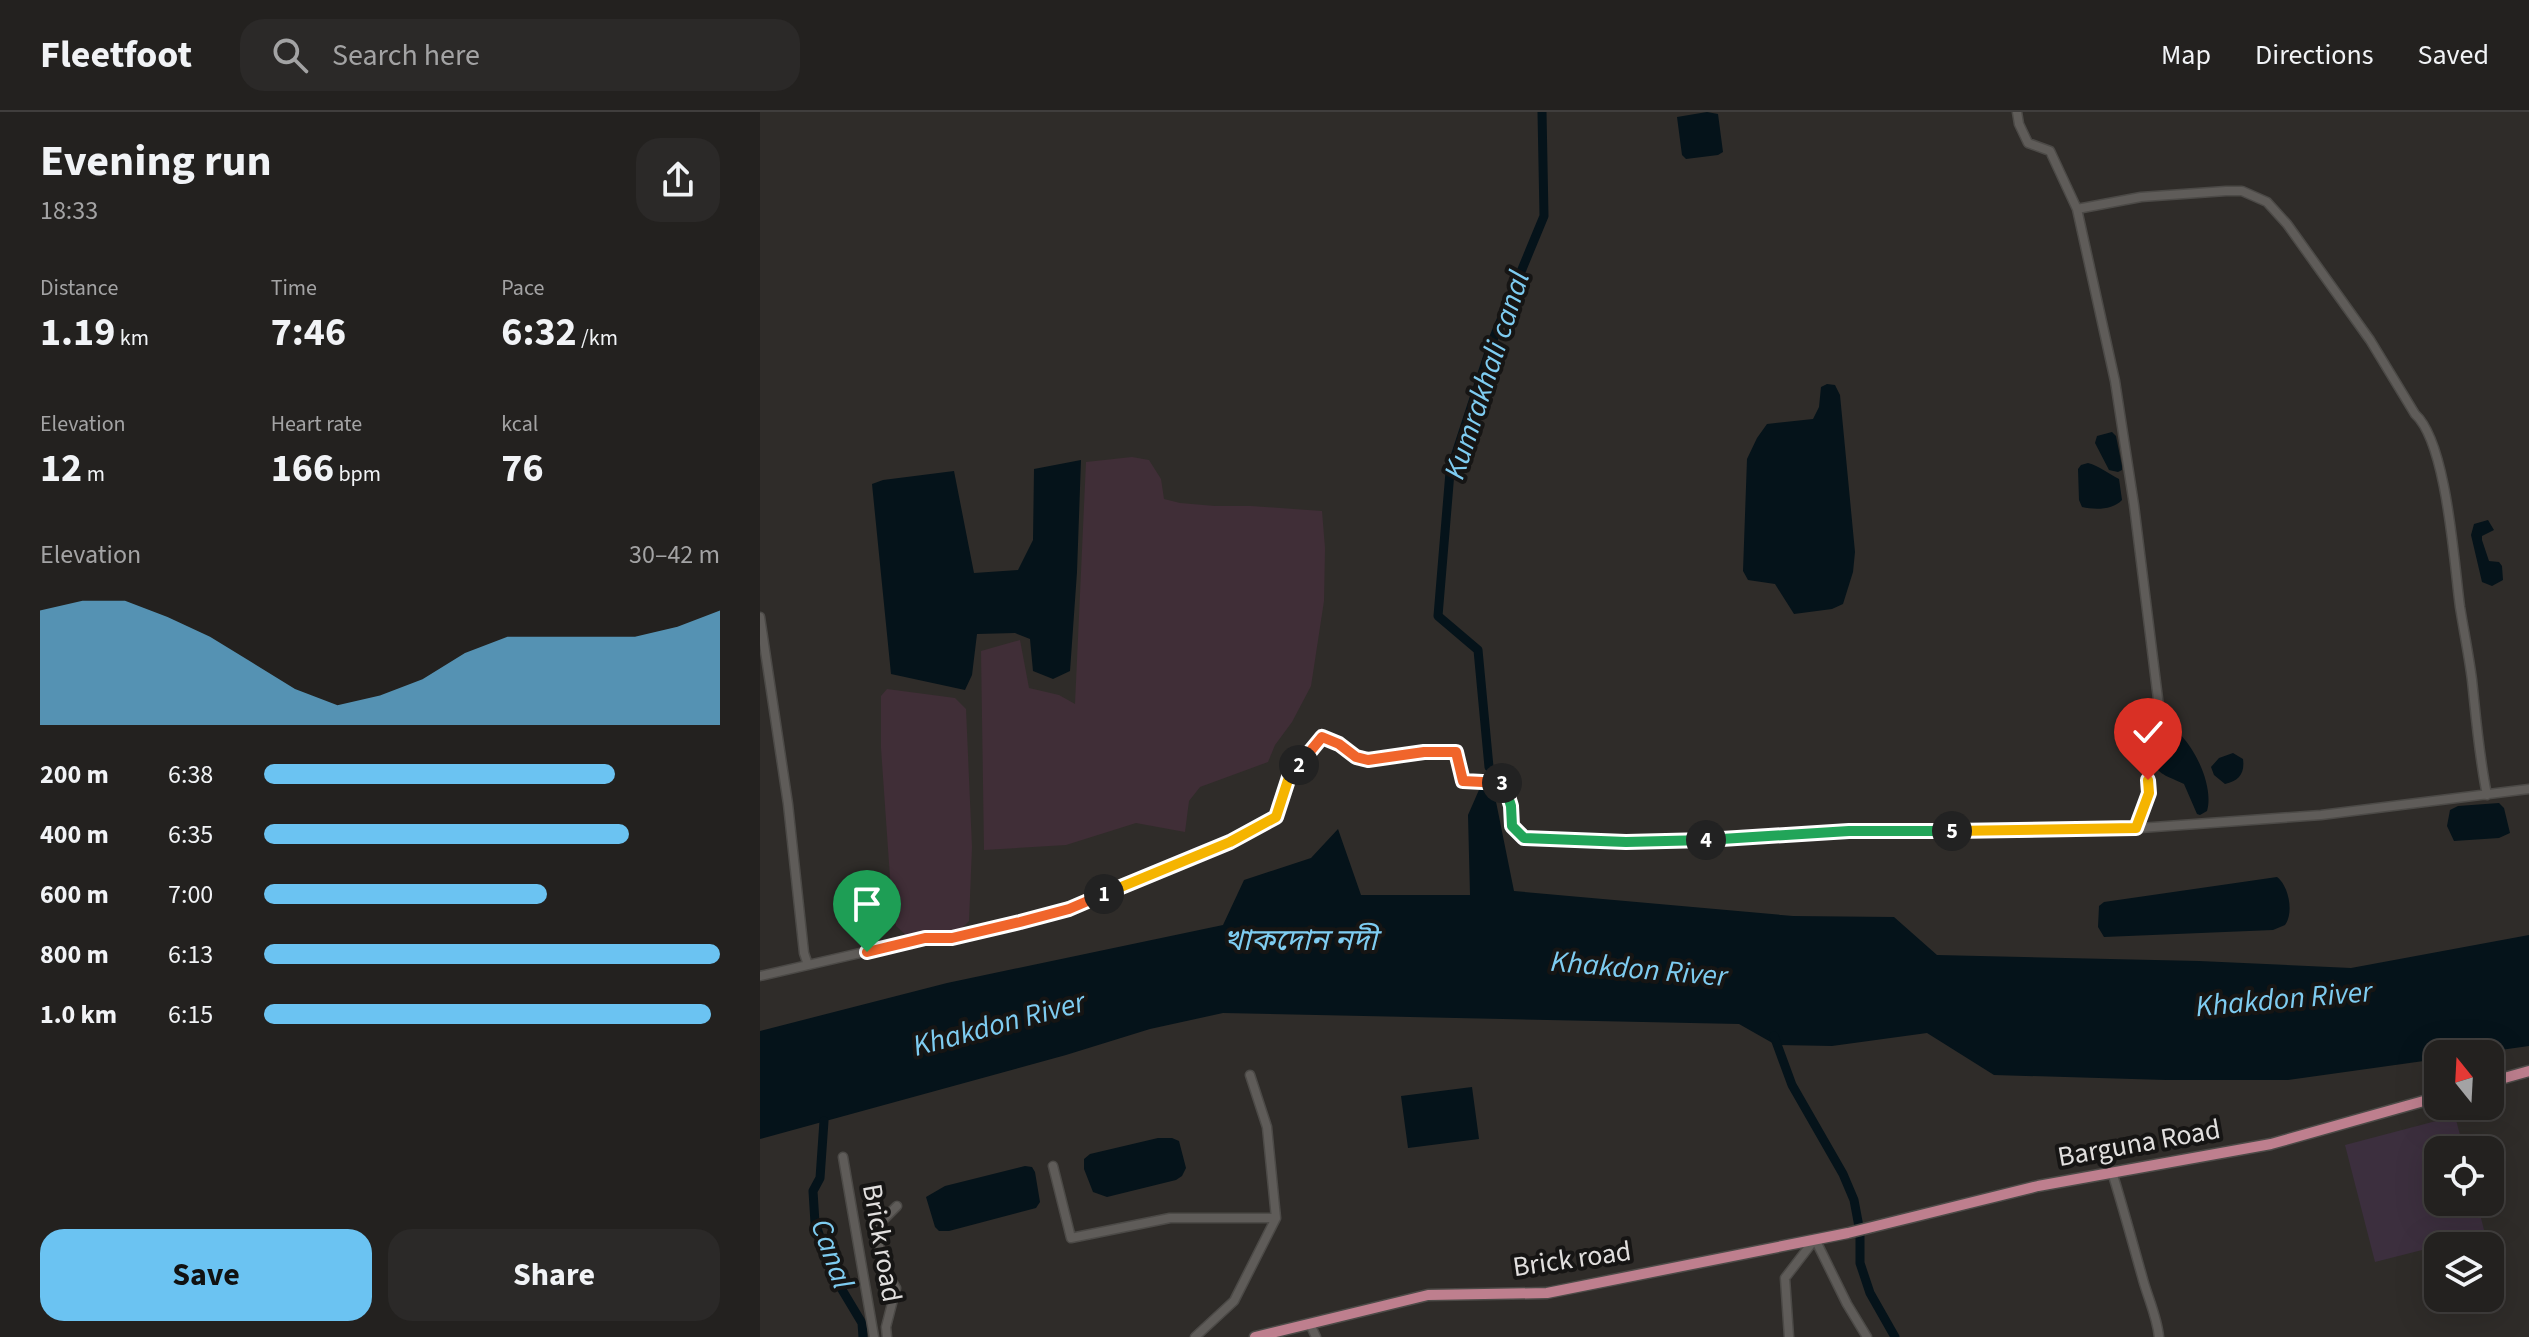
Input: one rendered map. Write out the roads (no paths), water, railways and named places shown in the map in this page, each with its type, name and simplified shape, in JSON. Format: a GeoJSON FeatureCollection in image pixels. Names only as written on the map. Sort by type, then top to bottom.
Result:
{"type":"FeatureCollection","features":[{"type":"Feature","properties":{"kind":"main road"},"geometry":{"type":"LineString","coordinates":[[2504,1078],[2529,1071]]}},
{"type":"Feature","properties":{"kind":"main road","name":"Barguna Road"},"geometry":{"type":"LineString","coordinates":[[1848,1233],[2038,1186],[2271,1144],[2424,1101]]}},
{"type":"Feature","properties":{"kind":"main road","name":"Brick road"},"geometry":{"type":"LineString","coordinates":[[1255,1337],[1428,1295],[1547,1293],[1848,1233]]}},
{"type":"Feature","properties":{"kind":"street"},"geometry":{"type":"LineString","coordinates":[[2017,112],[2028,143],[2050,151],[2077,209],[2118,396],[2160,715],[2148,740],[2149,793],[2136,828]]}},
{"type":"Feature","properties":{"kind":"street"},"geometry":{"type":"LineString","coordinates":[[2077,209],[2141,197],[2226,191],[2242,191],[2267,202],[2287,224],[2370,340],[2415,414],[2424,422],[2439,465],[2452,531],[2479,753],[2487,795]]}},
{"type":"Feature","properties":{"kind":"street"},"geometry":{"type":"LineString","coordinates":[[760,617],[808,965]]}},
{"type":"Feature","properties":{"kind":"street"},"geometry":{"type":"LineString","coordinates":[[760,976],[925,938],[952,938],[1069,909],[1230,842],[1276,817],[1289,777],[1322,737],[1339,744],[1356,757],[1368,760],[1424,752],[1456,752],[1463,781],[1504,783],[1511,806],[1512,826],[1524,838],[1626,842],[1748,839],[1849,831],[2136,828],[2321,815],[2529,789]]}},
{"type":"Feature","properties":{"kind":"street"},"geometry":{"type":"LineString","coordinates":[[1195,1337],[1234,1301],[1276,1218],[1267,1127],[1250,1075]]}},
{"type":"Feature","properties":{"kind":"street","name":"Brick road"},"geometry":{"type":"LineString","coordinates":[[843,1157],[874,1337]]}},
{"type":"Feature","properties":{"kind":"street"},"geometry":{"type":"LineString","coordinates":[[1053,1166],[1071,1238],[1170,1218],[1276,1218]]}},
{"type":"Feature","properties":{"kind":"street"},"geometry":{"type":"LineString","coordinates":[[2112,1172],[2159,1337]]}},
{"type":"Feature","properties":{"kind":"street"},"geometry":{"type":"LineString","coordinates":[[887,1337],[886,1327],[896,1288],[884,1268],[875,1228],[897,1206]]}},
{"type":"Feature","properties":{"kind":"street"},"geometry":{"type":"LineString","coordinates":[[1789,1337],[1785,1278],[1815,1239],[1867,1337]]}},
{"type":"Feature","properties":{"kind":"street"},"geometry":{"type":"LineString","coordinates":[[1310,1324],[1316,1337]]}},
{"type":"Feature","properties":{"kind":"water"},"geometry":{"type":"Polygon","coordinates":[[[1707,112],[1718,114],[1723,152],[1686,159],[1682,155],[1677,117],[1707,112]]]}},
{"type":"Feature","properties":{"kind":"water"},"geometry":{"type":"Polygon","coordinates":[[[1835,385],[1840,395],[1855,552],[1853,572],[1843,604],[1832,609],[1794,614],[1775,584],[1748,580],[1743,571],[1747,459],[1767,424],[1813,419],[1819,407],[1821,387],[1835,385]]]}},
{"type":"Feature","properties":{"kind":"water"},"geometry":{"type":"Polygon","coordinates":[[[2112,432],[2116,436],[2122,466],[2118,472],[2109,470],[2095,443],[2097,436],[2112,432]]]}},
{"type":"Feature","properties":{"kind":"water"},"geometry":{"type":"Polygon","coordinates":[[[1081,460],[1070,671],[1053,679],[1033,671],[1030,639],[1015,633],[977,634],[972,675],[965,690],[891,674],[872,484],[954,471],[974,573],[1018,570],[1033,540],[1034,469],[1081,460]]]}},
{"type":"Feature","properties":{"kind":"water"},"geometry":{"type":"Polygon","coordinates":[[[2088,463],[2119,479],[2122,500],[2114,506],[2082,507],[2078,469],[2088,463]]]}},
{"type":"Feature","properties":{"kind":"water"},"geometry":{"type":"Polygon","coordinates":[[[2488,520],[2494,530],[2482,536],[2482,540],[2489,561],[2499,562],[2502,566],[2503,580],[2492,586],[2482,582],[2471,535],[2474,524],[2488,520]]]}},
{"type":"Feature","properties":{"kind":"water"},"geometry":{"type":"Polygon","coordinates":[[[2164,722],[2183,737],[2204,774],[2209,800],[2207,811],[2200,815],[2184,784],[2156,767],[2153,754],[2155,734],[2164,722]]]}},
{"type":"Feature","properties":{"kind":"water"},"geometry":{"type":"Polygon","coordinates":[[[2233,753],[2243,759],[2242,772],[2234,781],[2225,784],[2214,775],[2211,767],[2219,758],[2233,753]]]}},
{"type":"Feature","properties":{"kind":"water","name":"খাকদোন নদী"},"geometry":{"type":"Polygon","coordinates":[[[1489,767],[1514,891],[1793,916],[1894,917],[1937,955],[2351,968],[2529,935],[2529,1046],[2504,1050],[2504,1040],[2424,1040],[2424,1061],[2288,1080],[2166,1080],[1994,1075],[1927,1033],[1832,1046],[1776,1045],[1739,1024],[1223,1013],[1150,1029],[760,1139],[760,1031],[947,983],[1223,925],[1244,880],[1311,858],[1338,829],[1361,895],[1470,895],[1468,815],[1489,767]]]}},
{"type":"Feature","properties":{"kind":"water"},"geometry":{"type":"Polygon","coordinates":[[[2499,803],[2504,808],[2510,833],[2499,838],[2454,841],[2447,826],[2450,810],[2458,806],[2499,803]]]}},
{"type":"Feature","properties":{"kind":"water"},"geometry":{"type":"Polygon","coordinates":[[[2277,877],[2287,893],[2290,907],[2285,925],[2273,930],[2104,937],[2098,927],[2099,906],[2104,902],[2277,877]]]}},
{"type":"Feature","properties":{"kind":"water"},"geometry":{"type":"Polygon","coordinates":[[[1472,1087],[1479,1139],[1408,1148],[1401,1096],[1472,1087]]]}},
{"type":"Feature","properties":{"kind":"water"},"geometry":{"type":"Polygon","coordinates":[[[1158,1138],[1179,1141],[1186,1168],[1182,1176],[1107,1197],[1093,1192],[1084,1169],[1084,1159],[1090,1154],[1158,1138]]]}},
{"type":"Feature","properties":{"kind":"water"},"geometry":{"type":"Polygon","coordinates":[[[1025,1166],[1032,1167],[1035,1172],[1040,1202],[1036,1208],[949,1231],[939,1231],[935,1227],[926,1197],[945,1186],[1025,1166]]]}},
{"type":"Feature","properties":{"kind":"waterway","name":"Kumrakhali canal"},"geometry":{"type":"LineString","coordinates":[[1489,767],[1478,650],[1438,616],[1450,472],[1494,337],[1544,216],[1542,112]]}},
{"type":"Feature","properties":{"kind":"waterway"},"geometry":{"type":"LineString","coordinates":[[1774,1036],[1792,1085],[1843,1174],[1854,1200],[1860,1232],[1860,1263],[1870,1293],[1895,1337]]}},
{"type":"Feature","properties":{"kind":"waterway","name":"Canal"},"geometry":{"type":"LineString","coordinates":[[824,1121],[820,1178],[813,1191],[815,1223],[835,1278],[862,1323],[863,1337]]}},
{"type":"Feature","properties":{"kind":"water label","name":"Khakdon River"},"geometry":{"type":"Point","coordinates":[1639,969]}},
{"type":"Feature","properties":{"kind":"water label","name":"Khakdon River"},"geometry":{"type":"Point","coordinates":[2284,999]}},
{"type":"Feature","properties":{"kind":"water label","name":"Khakdon River"},"geometry":{"type":"Point","coordinates":[999,1024]}}]}
